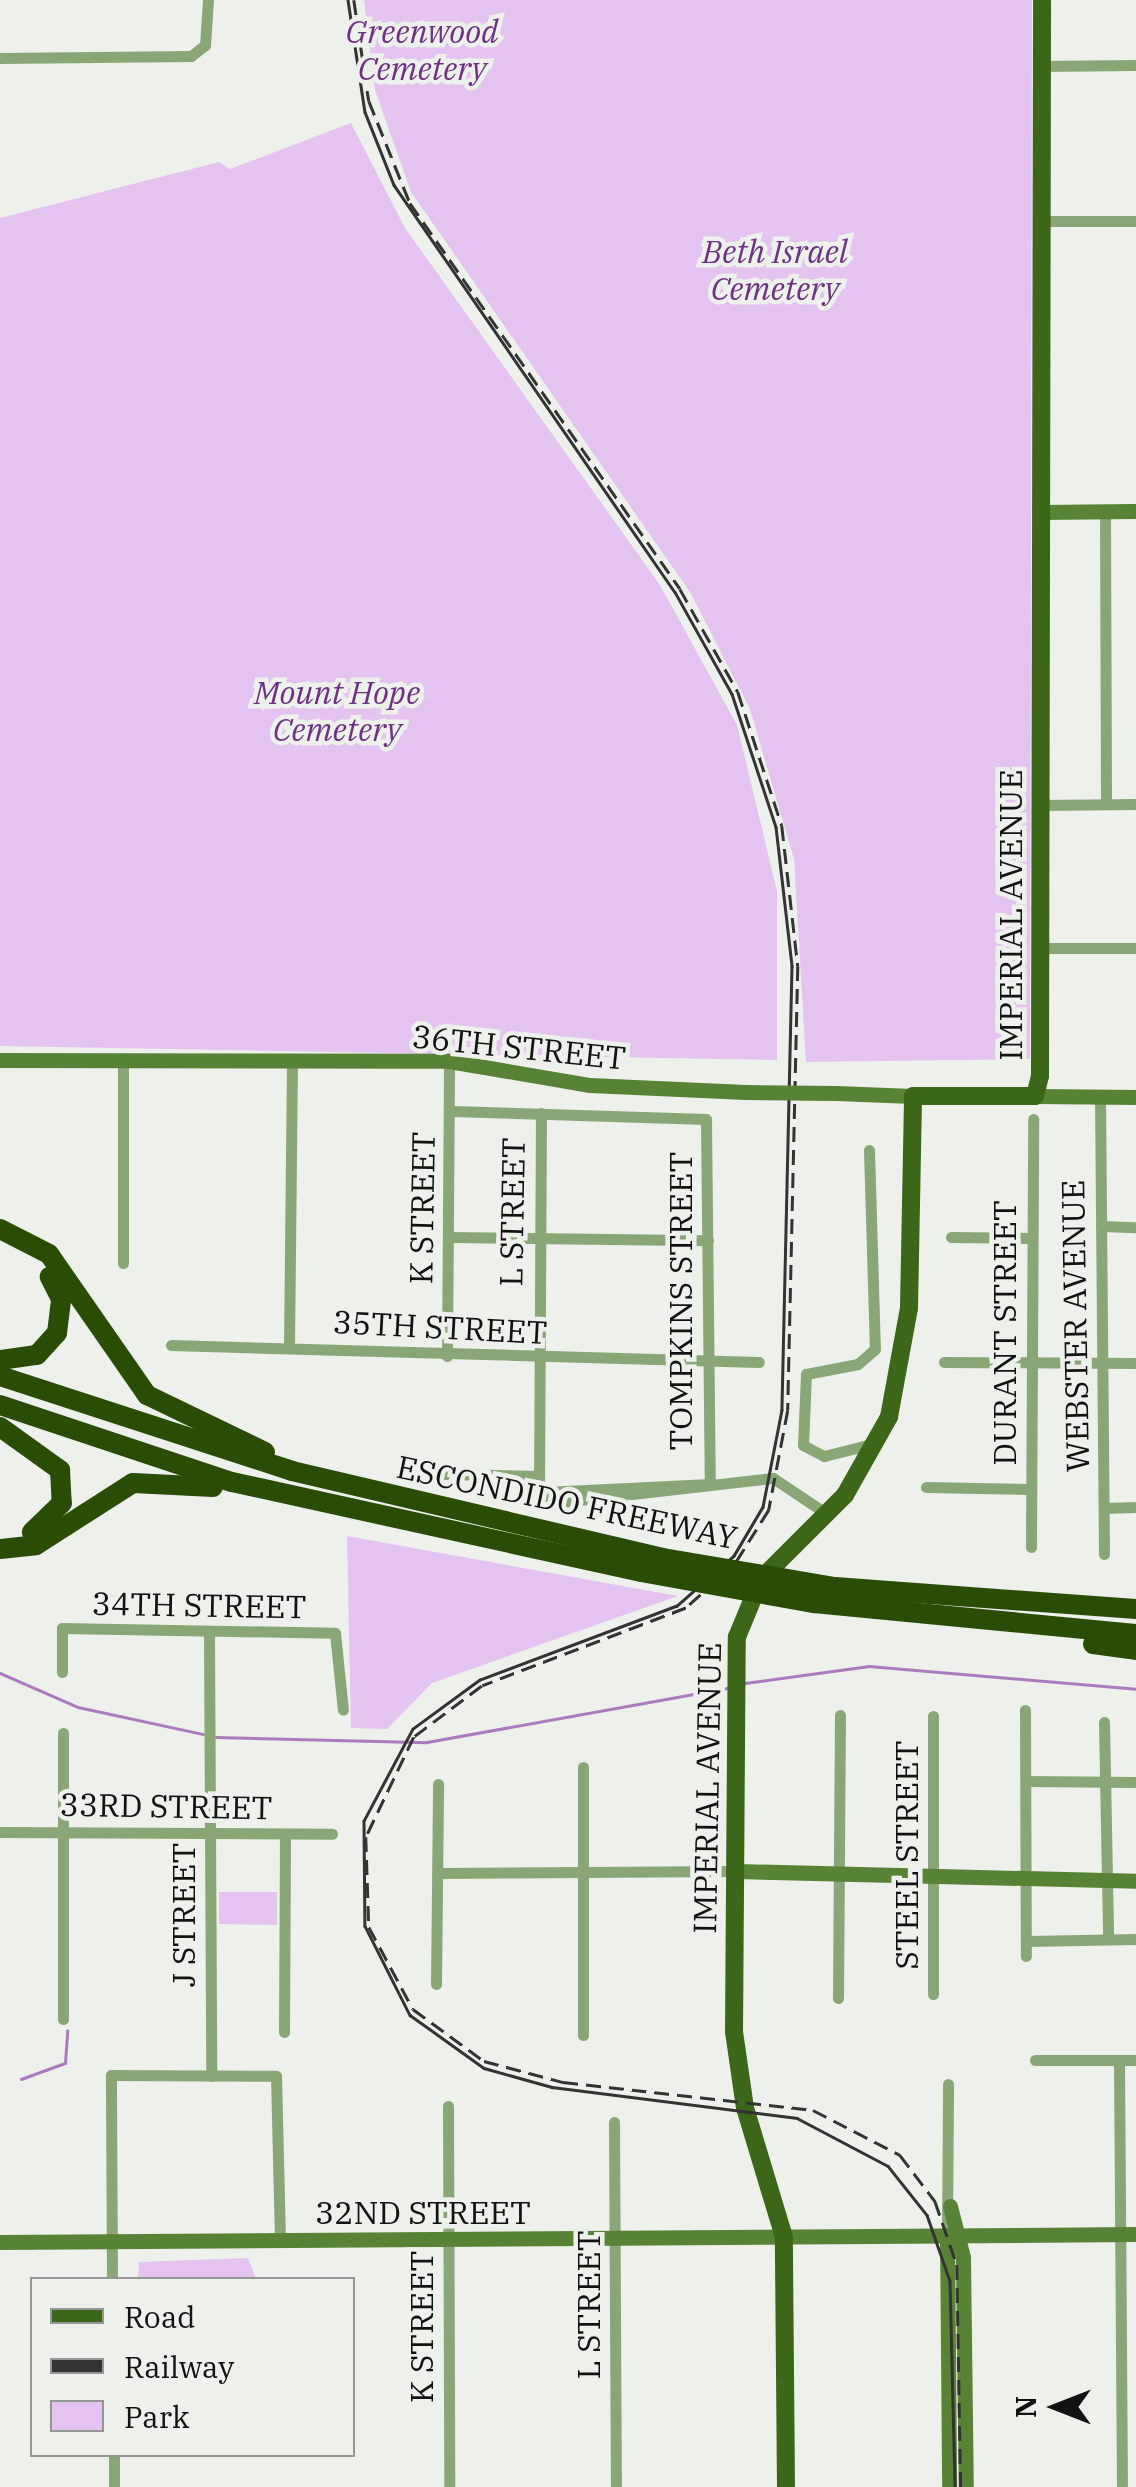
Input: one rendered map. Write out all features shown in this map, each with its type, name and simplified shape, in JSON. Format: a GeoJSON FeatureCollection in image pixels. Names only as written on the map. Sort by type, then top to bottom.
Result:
{"type":"FeatureCollection","features":[{"type":"Feature","properties":{"kind":"highway"},"geometry":{"type":"LineString","coordinates":[[0,1230],[49,1254],[147,1395],[331,1481]]}},
{"type":"Feature","properties":{"kind":"highway"},"geometry":{"type":"LineString","coordinates":[[0,1244],[47,1272],[62,1316],[38,1355],[0,1360]]}},
{"type":"Feature","properties":{"kind":"highway","name":"ESCONDIDO FREEWAY"},"geometry":{"type":"LineString","coordinates":[[0,1376],[331,1481],[663,1558],[835,1587],[1136,1610]]}},
{"type":"Feature","properties":{"kind":"highway","name":"ESCONDIDO FREEWAY"},"geometry":{"type":"LineString","coordinates":[[0,1405],[232,1482],[641,1572],[814,1603],[1038,1629],[1136,1634]]}},
{"type":"Feature","properties":{"kind":"highway"},"geometry":{"type":"LineString","coordinates":[[0,1427],[47,1452],[64,1491],[50,1522],[0,1535]]}},
{"type":"Feature","properties":{"kind":"highway"},"geometry":{"type":"LineString","coordinates":[[0,1549],[36,1545],[134,1483],[232,1482]]}},
{"type":"Feature","properties":{"kind":"highway"},"geometry":{"type":"LineString","coordinates":[[1038,1629],[1136,1650]]}},
{"type":"Feature","properties":{"kind":"main road","name":"IMPERIAL AVENUE"},"geometry":{"type":"LineString","coordinates":[[786,2487],[784,2238],[738,2072],[737,1664],[750,1596],[826,1514],[880,1442],[909,1308],[913,1096],[1034,1096],[1041,948],[1038,220],[1042,0]]}},
{"type":"Feature","properties":{"kind":"main road"},"geometry":{"type":"LineString","coordinates":[[1038,512],[1136,511]]}},
{"type":"Feature","properties":{"kind":"main road","name":"36TH STREET"},"geometry":{"type":"LineString","coordinates":[[0,1060],[449,1061],[590,1086],[913,1096]]}},
{"type":"Feature","properties":{"kind":"main road"},"geometry":{"type":"LineString","coordinates":[[1034,1096],[1136,1097]]}},
{"type":"Feature","properties":{"kind":"main road"},"geometry":{"type":"LineString","coordinates":[[736,1872],[1026,1882],[1136,1881]]}},
{"type":"Feature","properties":{"kind":"main road"},"geometry":{"type":"LineString","coordinates":[[950,2206],[966,2487]]}},
{"type":"Feature","properties":{"kind":"main road","name":"32ND STREET"},"geometry":{"type":"LineString","coordinates":[[0,2242],[1128,2234]]}},
{"type":"Feature","properties":{"kind":"main road"},"geometry":{"type":"LineString","coordinates":[[948,2487],[952,2237]]}},
{"type":"Feature","properties":{"kind":"street"},"geometry":{"type":"LineString","coordinates":[[0,58],[182,58],[204,45],[208,0]]}},
{"type":"Feature","properties":{"kind":"street"},"geometry":{"type":"LineString","coordinates":[[1040,66],[1136,65]]}},
{"type":"Feature","properties":{"kind":"street"},"geometry":{"type":"LineString","coordinates":[[1038,220],[1136,221]]}},
{"type":"Feature","properties":{"kind":"street"},"geometry":{"type":"LineString","coordinates":[[1105,511],[1106,804]]}},
{"type":"Feature","properties":{"kind":"street"},"geometry":{"type":"LineString","coordinates":[[1042,805],[1136,804]]}},
{"type":"Feature","properties":{"kind":"street"},"geometry":{"type":"LineString","coordinates":[[1041,948],[1136,948]]}},
{"type":"Feature","properties":{"kind":"street"},"geometry":{"type":"LineString","coordinates":[[289,1347],[292,1061]]}},
{"type":"Feature","properties":{"kind":"street","name":"K STREET"},"geometry":{"type":"LineString","coordinates":[[447,1356],[452,1110],[449,1061]]}},
{"type":"Feature","properties":{"kind":"street"},"geometry":{"type":"LineString","coordinates":[[122,1263],[123,1062]]}},
{"type":"Feature","properties":{"kind":"street","name":"WEBSTER AVENUE"},"geometry":{"type":"LineString","coordinates":[[1100,1098],[1104,1554]]}},
{"type":"Feature","properties":{"kind":"street","name":"36TH STREET"},"geometry":{"type":"LineString","coordinates":[[452,1110],[706,1119]]}},
{"type":"Feature","properties":{"kind":"street","name":"L STREET"},"geometry":{"type":"LineString","coordinates":[[541,1112],[539,1493],[562,1502],[710,1484]]}},
{"type":"Feature","properties":{"kind":"street","name":"TOMPKINS STREET"},"geometry":{"type":"LineString","coordinates":[[706,1119],[710,1484]]}},
{"type":"Feature","properties":{"kind":"street","name":"DURANT STREET"},"geometry":{"type":"LineString","coordinates":[[1030,1547],[1033,1119]]}},
{"type":"Feature","properties":{"kind":"street"},"geometry":{"type":"LineString","coordinates":[[868,1150],[875,1349],[858,1364],[806,1374],[803,1445],[824,1456],[880,1442]]}},
{"type":"Feature","properties":{"kind":"street"},"geometry":{"type":"LineString","coordinates":[[1100,1226],[1136,1227]]}},
{"type":"Feature","properties":{"kind":"street"},"geometry":{"type":"LineString","coordinates":[[450,1237],[708,1240]]}},
{"type":"Feature","properties":{"kind":"street"},"geometry":{"type":"LineString","coordinates":[[951,1237],[1031,1238]]}},
{"type":"Feature","properties":{"kind":"street","name":"35TH STREET"},"geometry":{"type":"LineString","coordinates":[[170,1345],[289,1347],[538,1361],[759,1362]]}},
{"type":"Feature","properties":{"kind":"street"},"geometry":{"type":"LineString","coordinates":[[944,1362],[1136,1362]]}},
{"type":"Feature","properties":{"kind":"street"},"geometry":{"type":"LineString","coordinates":[[444,1474],[537,1476]]}},
{"type":"Feature","properties":{"kind":"street"},"geometry":{"type":"LineString","coordinates":[[710,1484],[779,1479],[826,1514]]}},
{"type":"Feature","properties":{"kind":"street"},"geometry":{"type":"LineString","coordinates":[[926,1487],[1030,1489]]}},
{"type":"Feature","properties":{"kind":"street"},"geometry":{"type":"LineString","coordinates":[[1104,1508],[1136,1507]]}},
{"type":"Feature","properties":{"kind":"street","name":"34TH STREET"},"geometry":{"type":"LineString","coordinates":[[62,1672],[62,1628],[209,1635],[336,1633],[343,1710]]}},
{"type":"Feature","properties":{"kind":"street","name":"J STREET"},"geometry":{"type":"LineString","coordinates":[[209,1635],[211,2076]]}},
{"type":"Feature","properties":{"kind":"street"},"geometry":{"type":"LineString","coordinates":[[1025,1710],[1026,1956]]}},
{"type":"Feature","properties":{"kind":"street"},"geometry":{"type":"LineString","coordinates":[[838,1998],[842,1877],[840,1715]]}},
{"type":"Feature","properties":{"kind":"street","name":"STEEL STREET"},"geometry":{"type":"LineString","coordinates":[[933,1716],[933,1994]]}},
{"type":"Feature","properties":{"kind":"street"},"geometry":{"type":"LineString","coordinates":[[1104,1722],[1108,1939]]}},
{"type":"Feature","properties":{"kind":"street"},"geometry":{"type":"LineString","coordinates":[[63,1733],[63,2019]]}},
{"type":"Feature","properties":{"kind":"street"},"geometry":{"type":"LineString","coordinates":[[583,1767],[583,2035]]}},
{"type":"Feature","properties":{"kind":"street"},"geometry":{"type":"LineString","coordinates":[[1026,1781],[1136,1782]]}},
{"type":"Feature","properties":{"kind":"street"},"geometry":{"type":"LineString","coordinates":[[436,1984],[438,1784]]}},
{"type":"Feature","properties":{"kind":"street","name":"33RD STREET"},"geometry":{"type":"LineString","coordinates":[[0,1832],[332,1834]]}},
{"type":"Feature","properties":{"kind":"street"},"geometry":{"type":"LineString","coordinates":[[284,2032],[285,1834]]}},
{"type":"Feature","properties":{"kind":"street"},"geometry":{"type":"LineString","coordinates":[[439,1873],[736,1872]]}},
{"type":"Feature","properties":{"kind":"street"},"geometry":{"type":"LineString","coordinates":[[1026,1941],[1136,1939]]}},
{"type":"Feature","properties":{"kind":"street"},"geometry":{"type":"LineString","coordinates":[[1034,2060],[1136,2060]]}},
{"type":"Feature","properties":{"kind":"street"},"geometry":{"type":"LineString","coordinates":[[1119,2060],[1128,2234],[1122,2487]]}},
{"type":"Feature","properties":{"kind":"street"},"geometry":{"type":"LineString","coordinates":[[112,2277],[111,2074],[276,2076],[280,2240]]}},
{"type":"Feature","properties":{"kind":"street"},"geometry":{"type":"LineString","coordinates":[[948,2084],[950,2206]]}},
{"type":"Feature","properties":{"kind":"street","name":"K STREET"},"geometry":{"type":"LineString","coordinates":[[448,2106],[449,2487]]}},
{"type":"Feature","properties":{"kind":"street","name":"L STREET"},"geometry":{"type":"LineString","coordinates":[[614,2122],[616,2487]]}},
{"type":"Feature","properties":{"kind":"street"},"geometry":{"type":"LineString","coordinates":[[114,2457],[114,2487]]}},
{"type":"Feature","properties":{"kind":"green space","name":"Beth Israel Cemetery"},"geometry":{"type":"Polygon","coordinates":[[[364,0],[1032,0],[1030,1059],[806,1062],[794,859],[750,709],[690,592],[411,192],[375,90],[364,0]]]}},
{"type":"Feature","properties":{"kind":"green space","name":"Mount Hope Cemetery"},"geometry":{"type":"Polygon","coordinates":[[[351,123],[405,228],[660,585],[737,725],[777,891],[777,1060],[0,1046],[0,218],[219,162],[230,169],[351,123]]]}},
{"type":"Feature","properties":{"kind":"green space"},"geometry":{"type":"Polygon","coordinates":[[[347,1536],[678,1596],[432,1683],[387,1729],[351,1728],[347,1536]]]}},
{"type":"Feature","properties":{"kind":"green space"},"geometry":{"type":"Polygon","coordinates":[[[219,1892],[277,1892],[277,1925],[219,1924],[219,1892]]]}},
{"type":"Feature","properties":{"kind":"green space"},"geometry":{"type":"Polygon","coordinates":[[[248,2258],[255,2277],[138,2277],[139,2262],[248,2258]]]}},
{"type":"Feature","properties":{"kind":"waterway"},"geometry":{"type":"LineString","coordinates":[[745,1683],[869,1666],[1136,1689]]}},
{"type":"Feature","properties":{"kind":"waterway"},"geometry":{"type":"LineString","coordinates":[[0,1673],[78,1707],[203,1734]]}},
{"type":"Feature","properties":{"kind":"waterway"},"geometry":{"type":"LineString","coordinates":[[216,1737],[427,1742],[728,1688]]}},
{"type":"Feature","properties":{"kind":"waterway"},"geometry":{"type":"LineString","coordinates":[[21,2079],[65,2063],[67,2031]]}},
{"type":"Feature","properties":{"kind":"tram line"},"geometry":{"type":"LineString","coordinates":[[348,0],[365,112],[394,185],[675,592],[732,694],[776,827],[792,966],[782,1410],[763,1507],[734,1556],[677,1606],[480,1680],[413,1729],[364,1821],[365,1926],[410,2015],[484,2068],[552,2087],[797,2118],[888,2166],[927,2215],[950,2281],[955,2487]]}},
{"type":"Feature","properties":{"kind":"railway"},"geometry":{"type":"LineString","coordinates":[[354,0],[369,101],[410,203],[680,589],[738,692],[782,826],[798,966],[788,1410],[769,1510],[735,1564],[686,1608],[482,1686],[414,1737],[366,1837],[369,1927],[413,2009],[484,2061],[563,2082],[813,2110],[900,2155],[935,2201],[957,2265],[961,2487]]}},
{"type":"Feature","properties":{"kind":"park label","name":"Greenwood Cemetery"},"geometry":{"type":"Point","coordinates":[422,50]}}]}
